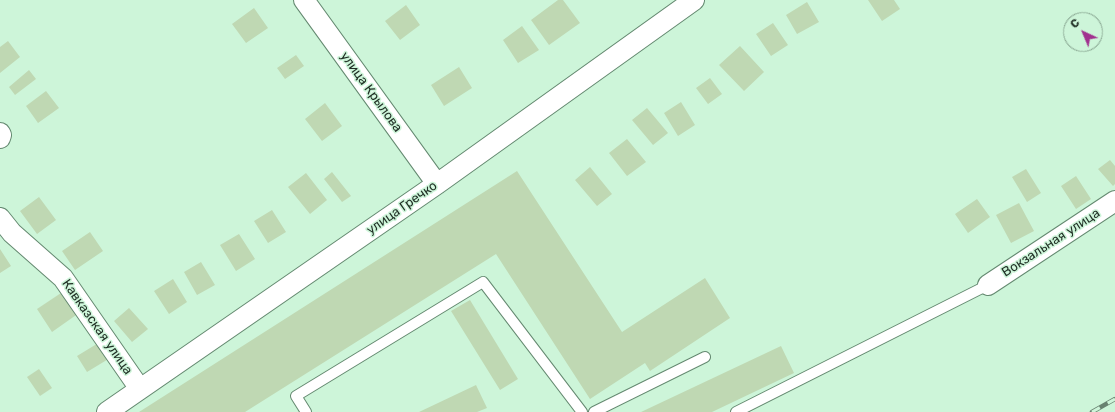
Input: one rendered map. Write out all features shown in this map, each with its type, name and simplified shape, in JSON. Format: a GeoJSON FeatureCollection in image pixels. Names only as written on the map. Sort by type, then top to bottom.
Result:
{"type":"FeatureCollection","features":[{"type":"Feature","properties":{"kind":"street","name":"улица Крылова"},"geometry":{"type":"LineString","coordinates":[[304,0],[437,184]]}},
{"type":"Feature","properties":{"kind":"street","name":"улица Гречко"},"geometry":{"type":"LineString","coordinates":[[108,412],[437,184],[694,0]]}},
{"type":"Feature","properties":{"kind":"street"},"geometry":{"type":"LineString","coordinates":[[0,133],[0,138]]}},
{"type":"Feature","properties":{"kind":"street","name":"Вокзальная улица"},"geometry":{"type":"LineString","coordinates":[[988,285],[1115,201]]}},
{"type":"Feature","properties":{"kind":"street","name":"Кавказская улица"},"geometry":{"type":"LineString","coordinates":[[0,218],[12,233],[63,278],[140,389]]}},
{"type":"Feature","properties":{"kind":"lane"},"geometry":{"type":"LineString","coordinates":[[306,412],[296,396],[483,282],[582,412]]}},
{"type":"Feature","properties":{"kind":"lane"},"geometry":{"type":"LineString","coordinates":[[736,412],[988,285]]}},
{"type":"Feature","properties":{"kind":"lane"},"geometry":{"type":"LineString","coordinates":[[594,412],[705,357]]}},
{"type":"Feature","properties":{"kind":"building"},"geometry":{"type":"Polygon","coordinates":[[[558,0],[563,0],[580,23],[549,45],[531,20],[558,0]]]}},
{"type":"Feature","properties":{"kind":"building"},"geometry":{"type":"Polygon","coordinates":[[[868,0],[894,0],[900,9],[882,21],[868,0]]]}},
{"type":"Feature","properties":{"kind":"building"},"geometry":{"type":"Polygon","coordinates":[[[807,2],[819,22],[797,34],[786,15],[807,2]]]}},
{"type":"Feature","properties":{"kind":"building"},"geometry":{"type":"Polygon","coordinates":[[[406,5],[420,25],[400,40],[385,21],[406,5]]]}},
{"type":"Feature","properties":{"kind":"building"},"geometry":{"type":"Polygon","coordinates":[[[254,8],[268,28],[246,43],[232,24],[254,8]]]}},
{"type":"Feature","properties":{"kind":"building"},"geometry":{"type":"Polygon","coordinates":[[[773,23],[788,45],[771,56],[756,34],[773,23]]]}},
{"type":"Feature","properties":{"kind":"building"},"geometry":{"type":"Polygon","coordinates":[[[522,26],[539,50],[518,63],[503,40],[522,26]]]}},
{"type":"Feature","properties":{"kind":"building"},"geometry":{"type":"Polygon","coordinates":[[[8,41],[20,57],[0,73],[0,47],[8,41]]]}},
{"type":"Feature","properties":{"kind":"building"},"geometry":{"type":"Polygon","coordinates":[[[740,46],[764,72],[744,91],[719,65],[740,46]]]}},
{"type":"Feature","properties":{"kind":"building"},"geometry":{"type":"Polygon","coordinates":[[[296,55],[304,66],[285,79],[277,68],[296,55]]]}},
{"type":"Feature","properties":{"kind":"building"},"geometry":{"type":"Polygon","coordinates":[[[459,67],[472,88],[444,106],[431,85],[459,67]]]}},
{"type":"Feature","properties":{"kind":"building"},"geometry":{"type":"Polygon","coordinates":[[[29,70],[36,79],[15,95],[9,87],[29,70]]]}},
{"type":"Feature","properties":{"kind":"building"},"geometry":{"type":"Polygon","coordinates":[[[710,78],[722,94],[708,104],[696,88],[710,78]]]}},
{"type":"Feature","properties":{"kind":"building"},"geometry":{"type":"Polygon","coordinates":[[[46,91],[59,108],[38,123],[26,106],[46,91]]]}},
{"type":"Feature","properties":{"kind":"building"},"geometry":{"type":"Polygon","coordinates":[[[681,102],[695,125],[678,136],[664,113],[681,102]]]}},
{"type":"Feature","properties":{"kind":"building"},"geometry":{"type":"Polygon","coordinates":[[[325,103],[342,126],[322,141],[305,119],[325,103]]]}},
{"type":"Feature","properties":{"kind":"building"},"geometry":{"type":"Polygon","coordinates":[[[647,108],[668,133],[653,145],[632,120],[647,108]]]}},
{"type":"Feature","properties":{"kind":"building"},"geometry":{"type":"Polygon","coordinates":[[[627,139],[646,162],[627,176],[609,153],[627,139]]]}},
{"type":"Feature","properties":{"kind":"building"},"geometry":{"type":"Polygon","coordinates":[[[1110,160],[1115,166],[1115,184],[1113,186],[1098,169],[1110,160]]]}},
{"type":"Feature","properties":{"kind":"building"},"geometry":{"type":"Polygon","coordinates":[[[590,167],[612,194],[597,206],[575,180],[590,167]]]}},
{"type":"Feature","properties":{"kind":"building"},"geometry":{"type":"Polygon","coordinates":[[[1026,169],[1041,193],[1027,202],[1012,177],[1026,169]]]}},
{"type":"Feature","properties":{"kind":"building"},"geometry":{"type":"Polygon","coordinates":[[[517,171],[622,332],[705,278],[730,318],[650,371],[645,363],[590,399],[496,254],[245,412],[139,412],[517,171]]]}},
{"type":"Feature","properties":{"kind":"building"},"geometry":{"type":"Polygon","coordinates":[[[332,172],[351,196],[342,202],[324,179],[332,172]]]}},
{"type":"Feature","properties":{"kind":"building"},"geometry":{"type":"Polygon","coordinates":[[[306,173],[327,200],[310,214],[288,187],[306,173]]]}},
{"type":"Feature","properties":{"kind":"building"},"geometry":{"type":"Polygon","coordinates":[[[1076,176],[1091,199],[1076,209],[1061,186],[1076,176]]]}},
{"type":"Feature","properties":{"kind":"building"},"geometry":{"type":"Polygon","coordinates":[[[39,197],[56,220],[37,234],[20,211],[39,197]]]}},
{"type":"Feature","properties":{"kind":"building"},"geometry":{"type":"Polygon","coordinates":[[[977,199],[990,217],[968,233],[955,214],[977,199]]]}},
{"type":"Feature","properties":{"kind":"building"},"geometry":{"type":"Polygon","coordinates":[[[1019,203],[1034,231],[1011,243],[996,215],[1019,203]]]}},
{"type":"Feature","properties":{"kind":"building"},"geometry":{"type":"Polygon","coordinates":[[[272,210],[286,232],[268,243],[254,221],[272,210]]]}},
{"type":"Feature","properties":{"kind":"building"},"geometry":{"type":"Polygon","coordinates":[[[90,232],[103,251],[75,270],[62,251],[90,232]]]}},
{"type":"Feature","properties":{"kind":"building"},"geometry":{"type":"Polygon","coordinates":[[[239,234],[255,259],[236,271],[220,245],[239,234]]]}},
{"type":"Feature","properties":{"kind":"building"},"geometry":{"type":"Polygon","coordinates":[[[0,249],[11,266],[0,273],[0,249]]]}},
{"type":"Feature","properties":{"kind":"building"},"geometry":{"type":"Polygon","coordinates":[[[201,262],[215,285],[197,295],[184,272],[201,262]]]}},
{"type":"Feature","properties":{"kind":"building"},"geometry":{"type":"Polygon","coordinates":[[[173,279],[187,302],[169,314],[154,291],[173,279]]]}},
{"type":"Feature","properties":{"kind":"building"},"geometry":{"type":"Polygon","coordinates":[[[64,291],[79,313],[52,332],[37,309],[64,291]]]}},
{"type":"Feature","properties":{"kind":"building"},"geometry":{"type":"Polygon","coordinates":[[[470,300],[518,379],[500,390],[451,311],[470,300]]]}},
{"type":"Feature","properties":{"kind":"building"},"geometry":{"type":"Polygon","coordinates":[[[129,308],[148,329],[132,342],[114,321],[129,308]]]}},
{"type":"Feature","properties":{"kind":"building"},"geometry":{"type":"Polygon","coordinates":[[[100,342],[110,358],[87,372],[77,356],[100,342]]]}},
{"type":"Feature","properties":{"kind":"building"},"geometry":{"type":"Polygon","coordinates":[[[781,346],[794,373],[712,412],[641,412],[781,346]]]}},
{"type":"Feature","properties":{"kind":"building"},"geometry":{"type":"Polygon","coordinates":[[[39,369],[52,388],[40,396],[27,377],[39,369]]]}},
{"type":"Feature","properties":{"kind":"building"},"geometry":{"type":"Polygon","coordinates":[[[476,385],[487,408],[477,412],[419,412],[476,385]]]}},
{"type":"Feature","properties":{"kind":"railway"},"geometry":{"type":"LineString","coordinates":[[1092,412],[1115,399]]}}]}
